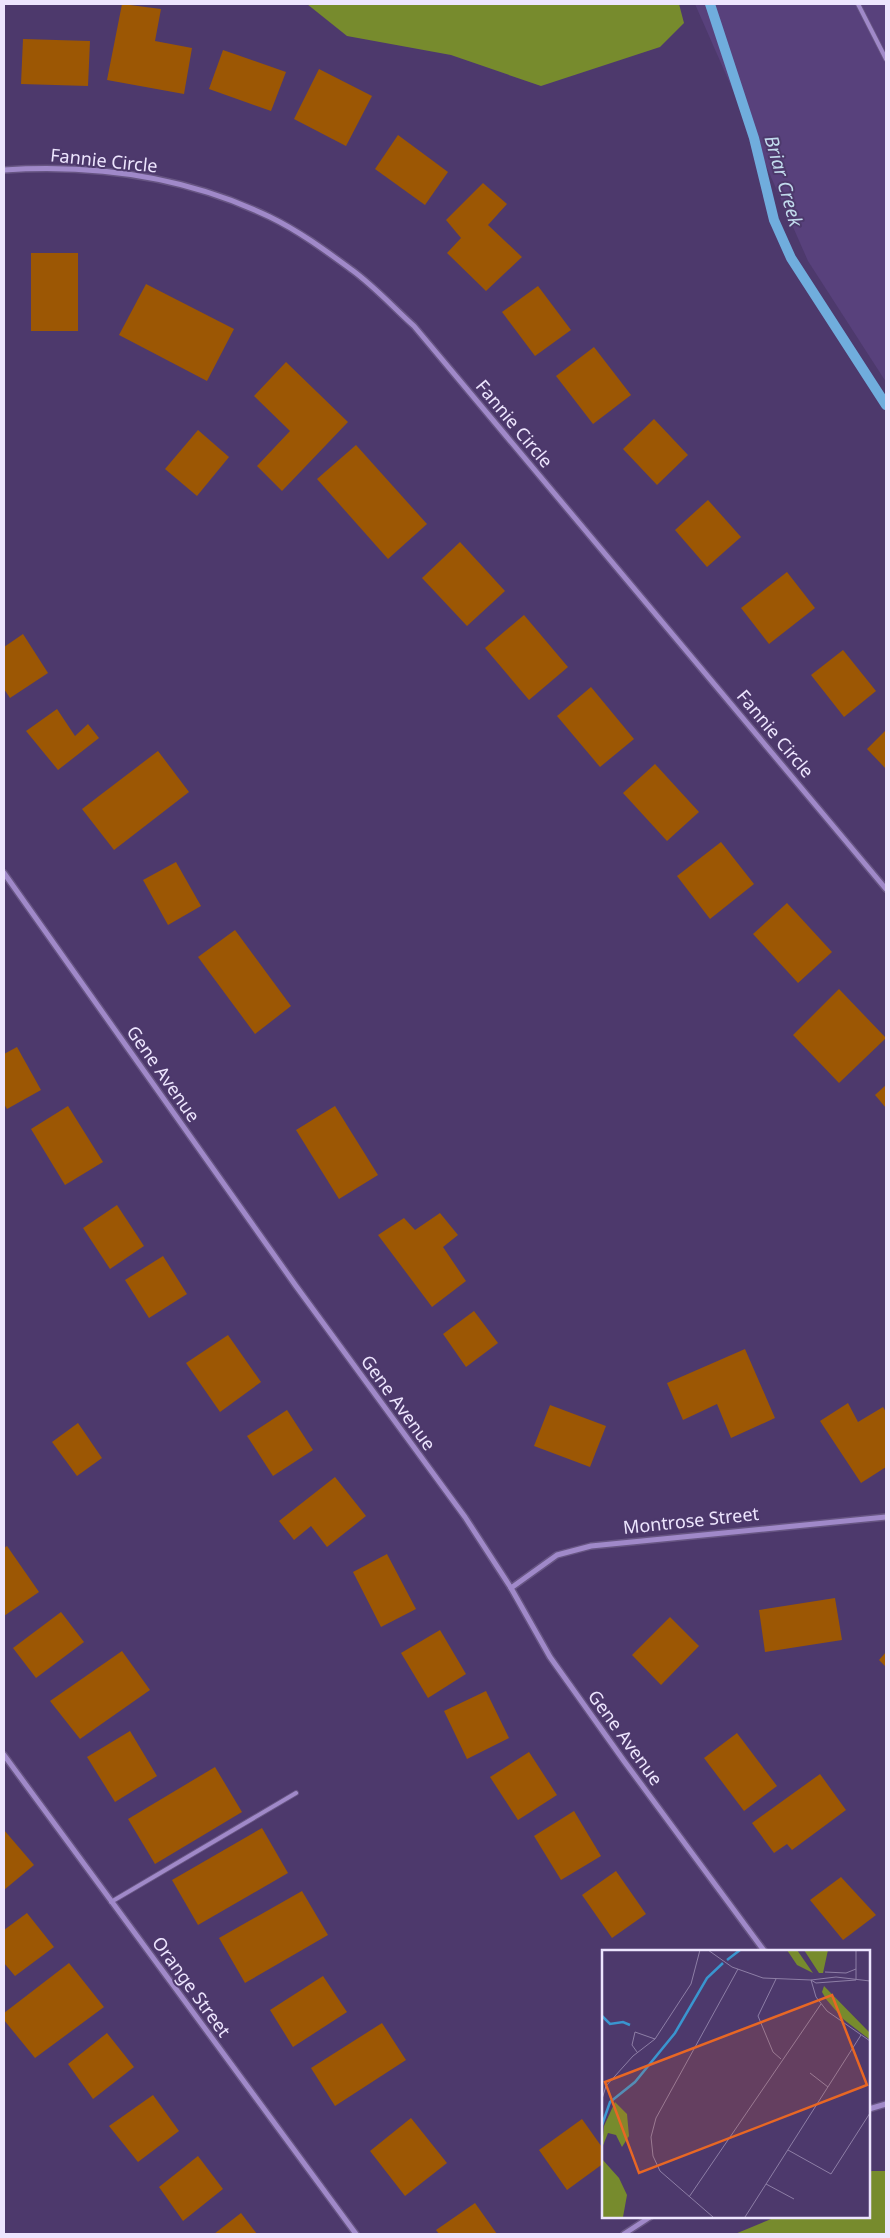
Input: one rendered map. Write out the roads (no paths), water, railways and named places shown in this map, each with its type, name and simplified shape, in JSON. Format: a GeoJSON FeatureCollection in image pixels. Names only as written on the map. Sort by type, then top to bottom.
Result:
{"type":"FeatureCollection","features":[{"type":"Feature","properties":{"kind":"street","name":"Fannie Circle"},"geometry":{"type":"LineString","coordinates":[[4,170],[32,168],[101,171],[147,176],[210,192],[270,217],[299,233],[354,271],[414,326],[886,889]]}},
{"type":"Feature","properties":{"kind":"street","name":"Gene Avenue"},"geometry":{"type":"LineString","coordinates":[[4,873],[296,1286],[465,1516],[511,1588],[550,1658],[764,1950]]}},
{"type":"Feature","properties":{"kind":"street","name":"Montrose Street"},"geometry":{"type":"LineString","coordinates":[[511,1588],[557,1555],[591,1546],[886,1517]]}},
{"type":"Feature","properties":{"kind":"street","name":"Orange Street"},"geometry":{"type":"LineString","coordinates":[[4,1755],[356,2234]]}},
{"type":"Feature","properties":{"kind":"street"},"geometry":{"type":"LineString","coordinates":[[870,2109],[886,2104]]}},
{"type":"Feature","properties":{"kind":"street"},"geometry":{"type":"LineString","coordinates":[[624,2234],[648,2218]]}},
{"type":"Feature","properties":{"kind":"lane"},"geometry":{"type":"LineString","coordinates":[[858,4],[886,59]]}},
{"type":"Feature","properties":{"kind":"lane"},"geometry":{"type":"LineString","coordinates":[[111,1902],[296,1793]]}},
{"type":"Feature","properties":{"kind":"waterway","name":"Briar Creek"},"geometry":{"type":"LineString","coordinates":[[710,4],[754,138],[774,220],[791,258],[886,405]]}}]}
